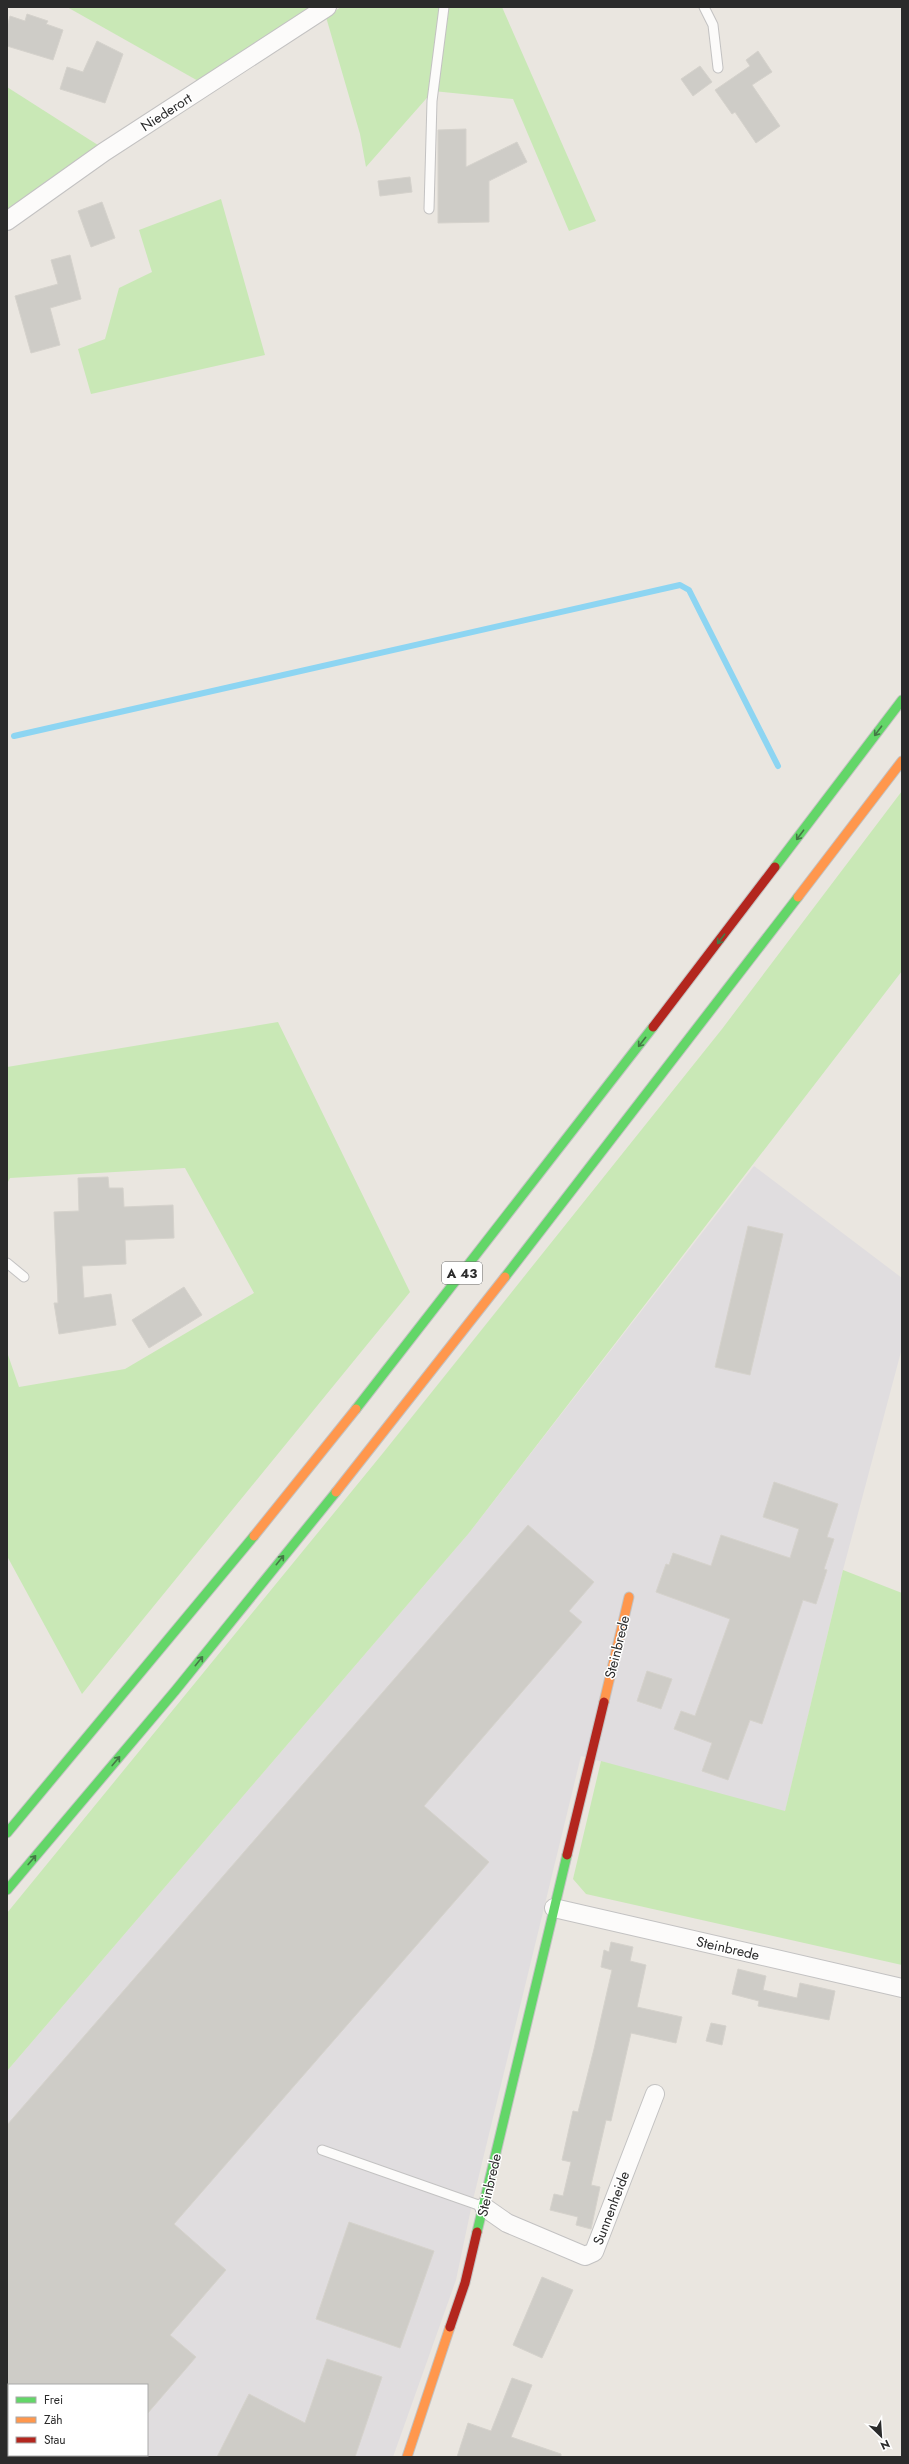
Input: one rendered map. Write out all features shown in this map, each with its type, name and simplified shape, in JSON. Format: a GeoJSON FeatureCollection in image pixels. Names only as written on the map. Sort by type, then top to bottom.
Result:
{"type":"FeatureCollection","features":[{"type":"Feature","properties":{"kind":"main road","name":"A 43"},"geometry":{"type":"LineString","coordinates":[[7,1833],[147,1666],[343,1425],[675,999],[902,700]]}},
{"type":"Feature","properties":{"kind":"main road","name":"A 43"},"geometry":{"type":"LineString","coordinates":[[7,1890],[174,1691],[367,1452],[705,1018],[902,761]]}},
{"type":"Feature","properties":{"kind":"main road","name":"Steinbrede"},"geometry":{"type":"LineString","coordinates":[[407,2457],[465,2283],[629,1597]]}},
{"type":"Feature","properties":{"kind":"street","name":"Niederort"},"geometry":{"type":"LineString","coordinates":[[7,221],[104,152],[327,7]]}},
{"type":"Feature","properties":{"kind":"street","name":"Steinbrede"},"geometry":{"type":"LineString","coordinates":[[554,1908],[902,1988]]}},
{"type":"Feature","properties":{"kind":"street","name":"Sunnenheide"},"geometry":{"type":"LineString","coordinates":[[484,2207],[507,2223],[585,2256],[594,2252],[655,2094]]}},
{"type":"Feature","properties":{"kind":"lane"},"geometry":{"type":"LineString","coordinates":[[429,209],[432,101],[444,7]]}},
{"type":"Feature","properties":{"kind":"lane"},"geometry":{"type":"LineString","coordinates":[[704,7],[713,25],[718,68]]}},
{"type":"Feature","properties":{"kind":"lane"},"geometry":{"type":"LineString","coordinates":[[7,1263],[24,1277]]}},
{"type":"Feature","properties":{"kind":"lane"},"geometry":{"type":"LineString","coordinates":[[322,2150],[484,2207]]}},
{"type":"Feature","properties":{"kind":"shaded area"},"geometry":{"type":"Polygon","coordinates":[[[754,1166],[902,1278],[902,1348],[843,1570],[785,1812],[581,1756],[472,2204],[456,2280],[393,2457],[7,2457],[7,2071],[469,1533],[754,1166]]]}},
{"type":"Feature","properties":{"kind":"green space"},"geometry":{"type":"Polygon","coordinates":[[[67,7],[314,7],[200,82],[67,7]]]}},
{"type":"Feature","properties":{"kind":"green space"},"geometry":{"type":"Polygon","coordinates":[[[341,7],[502,7],[596,221],[569,231],[513,99],[433,91],[366,167],[360,134],[326,17],[341,7]]]}},
{"type":"Feature","properties":{"kind":"green space"},"geometry":{"type":"Polygon","coordinates":[[[7,87],[101,147],[7,216],[7,87]]]}},
{"type":"Feature","properties":{"kind":"green space"},"geometry":{"type":"Polygon","coordinates":[[[221,199],[265,355],[91,394],[78,349],[105,339],[119,288],[152,272],[139,230],[221,199]]]}},
{"type":"Feature","properties":{"kind":"green space"},"geometry":{"type":"Polygon","coordinates":[[[902,791],[902,971],[469,1533],[7,2071],[7,1913],[383,1453],[722,1029],[902,791]]]}},
{"type":"Feature","properties":{"kind":"green space"},"geometry":{"type":"Polygon","coordinates":[[[278,1022],[410,1292],[82,1694],[7,1556],[7,1352],[19,1387],[125,1369],[254,1293],[185,1168],[10,1178],[7,1184],[7,1067],[278,1022]]]}},
{"type":"Feature","properties":{"kind":"green space"},"geometry":{"type":"Polygon","coordinates":[[[843,1570],[902,1593],[902,1965],[586,1894],[573,1879],[601,1761],[785,1811],[843,1570]]]}},
{"type":"Feature","properties":{"kind":"building"},"geometry":{"type":"Polygon","coordinates":[[[27,14],[48,21],[46,24],[63,30],[53,60],[7,46],[7,27],[10,16],[25,21],[27,14]]]}},
{"type":"Feature","properties":{"kind":"building"},"geometry":{"type":"Polygon","coordinates":[[[97,41],[123,54],[105,103],[60,89],[67,67],[83,72],[97,41]]]}},
{"type":"Feature","properties":{"kind":"building"},"geometry":{"type":"Polygon","coordinates":[[[758,51],[772,72],[752,85],[780,126],[756,143],[735,112],[732,114],[715,90],[750,66],[746,60],[758,51]]]}},
{"type":"Feature","properties":{"kind":"building"},"geometry":{"type":"Polygon","coordinates":[[[700,66],[712,82],[693,96],[681,79],[700,66]]]}},
{"type":"Feature","properties":{"kind":"building"},"geometry":{"type":"Polygon","coordinates":[[[466,129],[466,167],[517,142],[527,162],[489,181],[489,222],[438,223],[438,130],[466,129]]]}},
{"type":"Feature","properties":{"kind":"building"},"geometry":{"type":"Polygon","coordinates":[[[410,177],[412,192],[380,196],[378,181],[410,177]]]}},
{"type":"Feature","properties":{"kind":"building"},"geometry":{"type":"Polygon","coordinates":[[[102,202],[115,238],[91,247],[78,211],[102,202]]]}},
{"type":"Feature","properties":{"kind":"building"},"geometry":{"type":"Polygon","coordinates":[[[70,255],[81,299],[50,308],[60,345],[31,353],[15,296],[58,284],[51,260],[70,255]]]}},
{"type":"Feature","properties":{"kind":"building"},"geometry":{"type":"Polygon","coordinates":[[[108,1177],[109,1188],[123,1188],[124,1207],[173,1205],[174,1238],[125,1240],[126,1264],[82,1266],[84,1298],[111,1294],[116,1325],[59,1334],[54,1303],[58,1303],[54,1212],[79,1211],[78,1178],[108,1177]]]}},
{"type":"Feature","properties":{"kind":"building"},"geometry":{"type":"Polygon","coordinates":[[[748,1226],[783,1234],[750,1375],[715,1367],[748,1226]]]}},
{"type":"Feature","properties":{"kind":"building"},"geometry":{"type":"Polygon","coordinates":[[[184,1287],[202,1315],[149,1348],[132,1320],[184,1287]]]}},
{"type":"Feature","properties":{"kind":"building"},"geometry":{"type":"Polygon","coordinates":[[[774,1482],[838,1504],[827,1537],[834,1539],[824,1569],[827,1570],[816,1604],[803,1600],[762,1724],[750,1720],[728,1780],[702,1771],[712,1743],[674,1729],[681,1711],[695,1716],[730,1619],[656,1592],[666,1564],[669,1565],[673,1553],[711,1566],[721,1535],[790,1558],[799,1529],[763,1517],[774,1482]]]}},
{"type":"Feature","properties":{"kind":"building"},"geometry":{"type":"Polygon","coordinates":[[[528,1525],[594,1582],[569,1611],[582,1622],[424,1806],[489,1862],[174,2224],[226,2270],[170,2335],[196,2357],[148,2413],[148,2384],[7,2385],[7,2125],[528,1525]]]}},
{"type":"Feature","properties":{"kind":"building"},"geometry":{"type":"Polygon","coordinates":[[[647,1671],[672,1679],[661,1709],[637,1701],[647,1671]]]}},
{"type":"Feature","properties":{"kind":"building"},"geometry":{"type":"Polygon","coordinates":[[[611,1942],[633,1947],[630,1961],[646,1965],[637,2007],[682,2017],[676,2043],[631,2033],[611,2121],[606,2120],[591,2185],[600,2187],[591,2229],[576,2225],[578,2217],[550,2210],[554,2194],[563,2196],[571,2162],[562,2160],[573,2111],[578,2112],[612,1970],[601,1967],[604,1950],[609,1952],[611,1942]]]}},
{"type":"Feature","properties":{"kind":"building"},"geometry":{"type":"Polygon","coordinates":[[[738,1969],[766,1976],[763,1990],[797,1998],[800,1983],[835,1991],[829,2020],[758,2006],[759,2001],[732,1994],[738,1969]]]}},
{"type":"Feature","properties":{"kind":"building"},"geometry":{"type":"Polygon","coordinates":[[[711,2023],[726,2026],[722,2045],[706,2041],[711,2023]]]}},
{"type":"Feature","properties":{"kind":"building"},"geometry":{"type":"Polygon","coordinates":[[[349,2222],[434,2251],[400,2348],[316,2319],[349,2222]]]}},
{"type":"Feature","properties":{"kind":"building"},"geometry":{"type":"Polygon","coordinates":[[[542,2277],[573,2290],[542,2358],[513,2345],[542,2277]]]}},
{"type":"Feature","properties":{"kind":"building"},"geometry":{"type":"Polygon","coordinates":[[[327,2359],[382,2377],[355,2457],[217,2457],[249,2394],[305,2423],[327,2359]]]}},
{"type":"Feature","properties":{"kind":"building"},"geometry":{"type":"Polygon","coordinates":[[[512,2378],[532,2385],[511,2437],[561,2454],[561,2457],[457,2457],[468,2423],[491,2431],[512,2378]]]}},
{"type":"Feature","properties":{"kind":"waterway"},"geometry":{"type":"LineString","coordinates":[[14,736],[680,585],[689,590],[778,766]]}},
{"type":"Feature","properties":{"kind":"traffic: fast"},"geometry":{"type":"LineString","coordinates":[[775,867],[902,700]]}},
{"type":"Feature","properties":{"kind":"traffic: fast"},"geometry":{"type":"LineString","coordinates":[[505,1277],[798,897]]}},
{"type":"Feature","properties":{"kind":"traffic: fast"},"geometry":{"type":"LineString","coordinates":[[356,1409],[653,1027]]}},
{"type":"Feature","properties":{"kind":"traffic: fast"},"geometry":{"type":"LineString","coordinates":[[7,1890],[175,1691],[336,1492]]}},
{"type":"Feature","properties":{"kind":"traffic: fast"},"geometry":{"type":"LineString","coordinates":[[7,1833],[254,1536]]}},
{"type":"Feature","properties":{"kind":"traffic: fast"},"geometry":{"type":"LineString","coordinates":[[477,2232],[567,1855]]}},
{"type":"Feature","properties":{"kind":"traffic: slow"},"geometry":{"type":"LineString","coordinates":[[798,897],[902,761]]}},
{"type":"Feature","properties":{"kind":"traffic: slow"},"geometry":{"type":"LineString","coordinates":[[336,1492],[505,1277]]}},
{"type":"Feature","properties":{"kind":"traffic: slow"},"geometry":{"type":"LineString","coordinates":[[254,1536],[356,1409]]}},
{"type":"Feature","properties":{"kind":"traffic: slow"},"geometry":{"type":"LineString","coordinates":[[604,1702],[629,1597]]}},
{"type":"Feature","properties":{"kind":"traffic: slow"},"geometry":{"type":"LineString","coordinates":[[407,2457],[450,2327]]}},
{"type":"Feature","properties":{"kind":"traffic: jam"},"geometry":{"type":"LineString","coordinates":[[653,1027],[775,867]]}},
{"type":"Feature","properties":{"kind":"traffic: jam"},"geometry":{"type":"LineString","coordinates":[[567,1855],[604,1702]]}},
{"type":"Feature","properties":{"kind":"traffic: jam"},"geometry":{"type":"LineString","coordinates":[[450,2327],[465,2283],[477,2232]]}}]}
